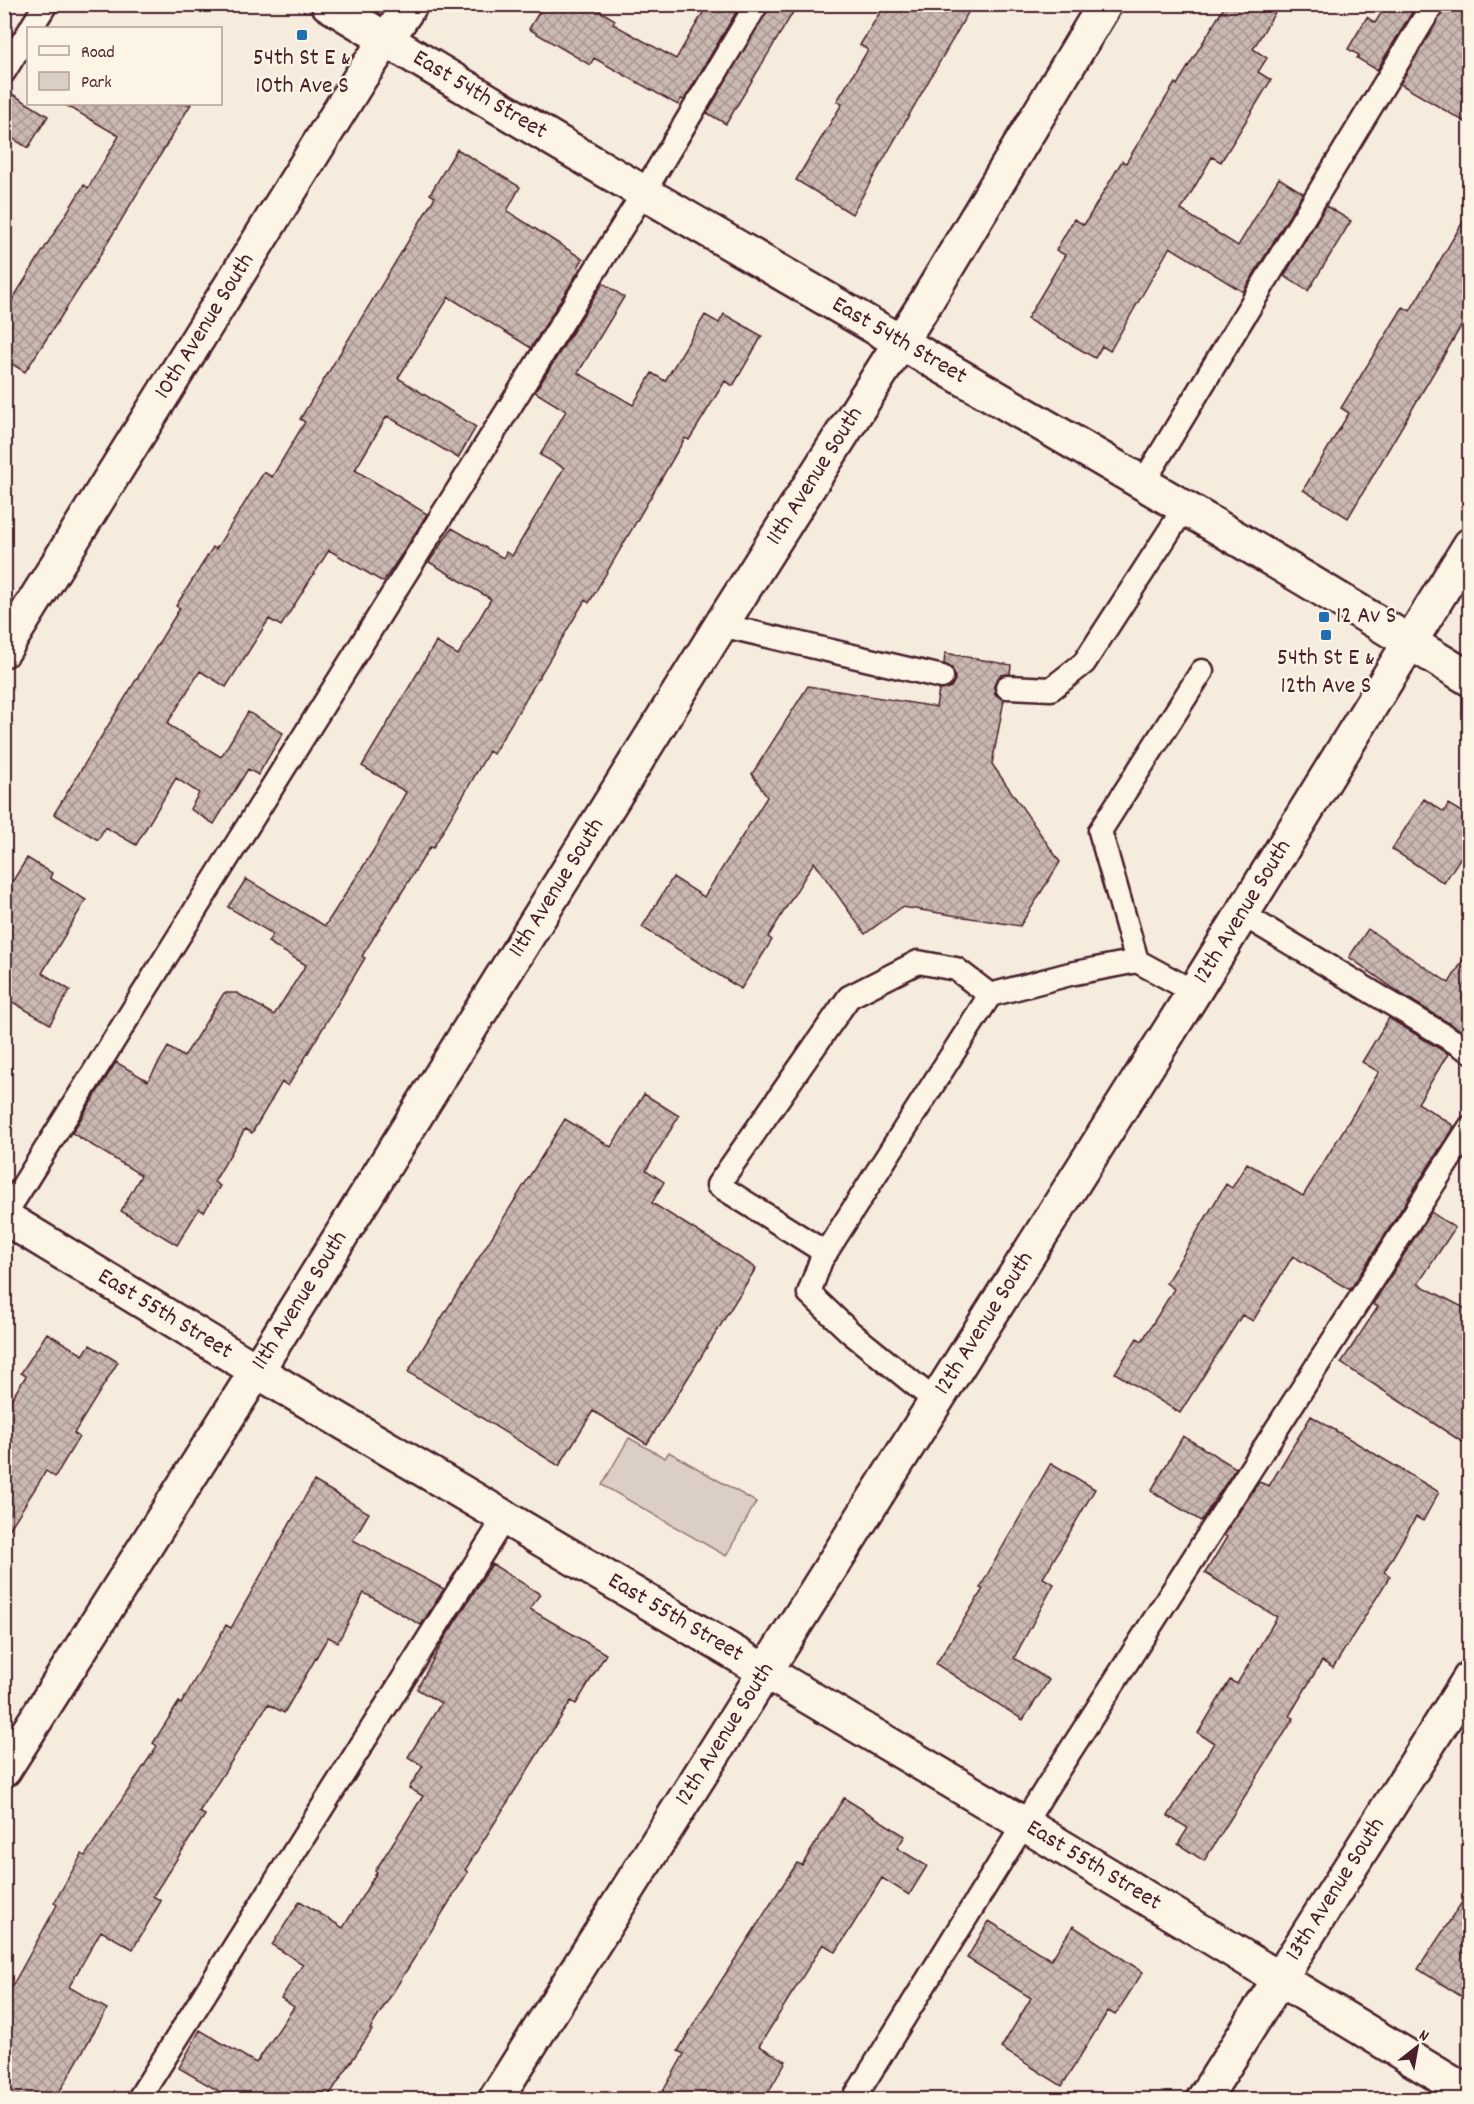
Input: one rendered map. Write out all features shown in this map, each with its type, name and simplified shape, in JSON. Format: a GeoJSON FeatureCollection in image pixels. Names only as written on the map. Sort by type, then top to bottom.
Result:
{"type":"FeatureCollection","features":[{"type":"Feature","properties":{"kind":"street","name":"East 54th Street"},"geometry":{"type":"LineString","coordinates":[[328,4],[900,344],[1185,507],[1470,678]]}},
{"type":"Feature","properties":{"kind":"street","name":"10th Avenue South"},"geometry":{"type":"LineString","coordinates":[[4,650],[360,78],[411,4]]}},
{"type":"Feature","properties":{"kind":"street","name":"11th Avenue South"},"geometry":{"type":"LineString","coordinates":[[4,1770],[257,1371],[721,625],[900,344],[1105,4]]}},
{"type":"Feature","properties":{"kind":"street","name":"12th Avenue South"},"geometry":{"type":"LineString","coordinates":[[495,2100],[766,1672],[934,1400],[1194,992],[1470,545]]}},
{"type":"Feature","properties":{"kind":"street","name":"East 55th Street"},"geometry":{"type":"LineString","coordinates":[[4,1217],[257,1371],[1024,1824],[1470,2094]]}},
{"type":"Feature","properties":{"kind":"street","name":"13th Avenue South"},"geometry":{"type":"LineString","coordinates":[[1203,2100],[1470,1678]]}},
{"type":"Feature","properties":{"kind":"lane"},"geometry":{"type":"LineString","coordinates":[[33,27],[46,4]]}},
{"type":"Feature","properties":{"kind":"lane"},"geometry":{"type":"LineString","coordinates":[[4,1217],[644,192],[757,4]]}},
{"type":"Feature","properties":{"kind":"lane"},"geometry":{"type":"LineString","coordinates":[[1143,483],[1433,4]]}},
{"type":"Feature","properties":{"kind":"lane"},"geometry":{"type":"LineString","coordinates":[[4,72],[27,35]]}},
{"type":"Feature","properties":{"kind":"lane"},"geometry":{"type":"LineString","coordinates":[[1007,687],[1051,689],[1084,663],[1185,507]]}},
{"type":"Feature","properties":{"kind":"lane"},"geometry":{"type":"LineString","coordinates":[[721,625],[942,677]]}},
{"type":"Feature","properties":{"kind":"lane"},"geometry":{"type":"LineString","coordinates":[[1137,961],[1100,831],[1202,671]]}},
{"type":"Feature","properties":{"kind":"lane"},"geometry":{"type":"LineString","coordinates":[[1242,914],[1470,1051]]}},
{"type":"Feature","properties":{"kind":"lane"},"geometry":{"type":"LineString","coordinates":[[934,1400],[850,1332],[809,1293],[826,1253],[990,995],[1070,974],[1137,961],[1194,992]]}},
{"type":"Feature","properties":{"kind":"lane"},"geometry":{"type":"LineString","coordinates":[[826,1253],[718,1185],[849,997],[918,962],[956,969],[990,995]]}},
{"type":"Feature","properties":{"kind":"lane"},"geometry":{"type":"LineString","coordinates":[[853,2100],[1024,1824],[1470,1127]]}},
{"type":"Feature","properties":{"kind":"lane"},"geometry":{"type":"LineString","coordinates":[[138,2100],[505,1517]]}},
{"type":"Feature","properties":{"kind":"green space"},"geometry":{"type":"Polygon","coordinates":[[[629,1438],[665,1458],[669,1452],[756,1502],[726,1556],[602,1485],[629,1438]]]}},
{"type":"Feature","properties":{"kind":"building"},"geometry":{"type":"Polygon","coordinates":[[[544,4],[589,4],[615,20],[613,24],[676,59],[708,4],[741,4],[684,100],[681,99],[678,105],[594,58],[590,65],[529,29],[544,4]]]}},
{"type":"Feature","properties":{"kind":"building"},"geometry":{"type":"Polygon","coordinates":[[[770,4],[798,4],[726,124],[707,113],[770,4]]]}},
{"type":"Feature","properties":{"kind":"building"},"geometry":{"type":"Polygon","coordinates":[[[885,4],[973,4],[852,214],[796,180],[842,104],[837,101],[868,50],[860,45],[885,4]]]}},
{"type":"Feature","properties":{"kind":"building"},"geometry":{"type":"Polygon","coordinates":[[[1226,4],[1280,4],[1253,49],[1267,58],[1258,72],[1271,80],[1221,162],[1212,157],[1181,210],[1238,246],[1279,178],[1303,193],[1243,292],[1170,247],[1110,351],[1102,346],[1095,358],[1027,319],[1065,255],[1056,250],[1074,219],[1084,225],[1122,161],[1126,163],[1226,4]]]}},
{"type":"Feature","properties":{"kind":"building"},"geometry":{"type":"Polygon","coordinates":[[[1387,4],[1417,4],[1377,70],[1357,58],[1359,55],[1348,49],[1367,17],[1375,23],[1387,4]]]}},
{"type":"Feature","properties":{"kind":"building"},"geometry":{"type":"Polygon","coordinates":[[[1446,4],[1470,4],[1470,125],[1400,84],[1446,4]]]}},
{"type":"Feature","properties":{"kind":"building"},"geometry":{"type":"Polygon","coordinates":[[[4,89],[48,116],[28,148],[4,133],[4,89]]]}},
{"type":"Feature","properties":{"kind":"building"},"geometry":{"type":"Polygon","coordinates":[[[66,105],[190,105],[93,267],[25,372],[4,359],[4,313],[84,185],[88,188],[119,136],[66,105]]]}},
{"type":"Feature","properties":{"kind":"building"},"geometry":{"type":"Polygon","coordinates":[[[457,149],[520,187],[507,211],[583,259],[578,267],[580,269],[531,348],[449,297],[398,378],[476,427],[458,458],[387,416],[355,470],[427,514],[406,548],[383,582],[329,550],[281,626],[269,619],[226,687],[200,671],[167,724],[221,757],[248,712],[283,733],[258,775],[248,769],[214,824],[190,809],[199,793],[176,778],[136,845],[105,827],[98,840],[54,814],[180,608],[176,606],[213,547],[216,549],[264,472],[272,477],[305,422],[300,419],[435,197],[430,194],[457,149]]]}},
{"type":"Feature","properties":{"kind":"building"},"geometry":{"type":"Polygon","coordinates":[[[1326,206],[1351,221],[1308,291],[1284,276],[1326,206]]]}},
{"type":"Feature","properties":{"kind":"building"},"geometry":{"type":"Polygon","coordinates":[[[1470,210],[1470,311],[1348,518],[1303,490],[1349,413],[1341,408],[1403,307],[1410,311],[1470,210]]]}},
{"type":"Feature","properties":{"kind":"building"},"geometry":{"type":"Polygon","coordinates":[[[603,283],[624,297],[578,373],[633,405],[652,373],[665,381],[705,315],[719,323],[724,314],[762,336],[733,386],[725,381],[689,440],[685,438],[589,603],[585,600],[493,754],[489,751],[433,848],[430,847],[362,956],[365,958],[288,1086],[282,1082],[252,1133],[245,1129],[214,1182],[220,1186],[204,1212],[199,1209],[177,1245],[121,1211],[141,1175],[72,1133],[116,1062],[148,1081],[168,1047],[184,1057],[224,993],[237,993],[274,1015],[306,965],[268,942],[273,934],[228,907],[246,879],[325,926],[373,851],[406,792],[362,766],[436,642],[458,655],[491,599],[429,562],[452,528],[503,558],[506,552],[512,556],[564,468],[540,455],[566,411],[535,392],[603,283]]]}},
{"type":"Feature","properties":{"kind":"building"},"geometry":{"type":"Polygon","coordinates":[[[945,653],[1011,665],[1010,674],[1000,675],[994,686],[995,694],[1004,700],[992,764],[1060,862],[1020,926],[902,907],[865,934],[814,862],[768,937],[772,940],[741,989],[642,927],[673,877],[704,897],[767,797],[752,774],[808,686],[936,707],[939,690],[951,687],[955,680],[952,668],[944,664],[945,653]]]}},
{"type":"Feature","properties":{"kind":"building"},"geometry":{"type":"Polygon","coordinates":[[[1424,799],[1444,812],[1448,804],[1470,817],[1470,843],[1444,883],[1392,849],[1424,799]]]}},
{"type":"Feature","properties":{"kind":"building"},"geometry":{"type":"Polygon","coordinates":[[[27,858],[52,873],[50,878],[86,900],[42,973],[70,990],[50,1024],[4,997],[4,895],[27,858]]]}},
{"type":"Feature","properties":{"kind":"building"},"geometry":{"type":"Polygon","coordinates":[[[1368,929],[1449,983],[1470,949],[1470,1019],[1462,1031],[1403,995],[1349,957],[1368,929]]]}},
{"type":"Feature","properties":{"kind":"building"},"geometry":{"type":"Polygon","coordinates":[[[1389,1018],[1448,1054],[1418,1103],[1454,1126],[1350,1290],[1293,1256],[1253,1321],[1242,1315],[1180,1413],[1115,1373],[1137,1338],[1142,1341],[1174,1289],[1166,1283],[1226,1184],[1232,1188],[1247,1163],[1303,1196],[1379,1072],[1362,1062],[1389,1018]]]}},
{"type":"Feature","properties":{"kind":"building"},"geometry":{"type":"Polygon","coordinates":[[[644,1094],[679,1116],[646,1170],[664,1182],[652,1203],[756,1268],[647,1444],[593,1411],[559,1466],[408,1372],[565,1119],[611,1147],[644,1094]]]}},
{"type":"Feature","properties":{"kind":"building"},"geometry":{"type":"Polygon","coordinates":[[[1431,1212],[1455,1228],[1418,1284],[1470,1311],[1470,1447],[1341,1363],[1378,1307],[1373,1304],[1431,1212]]]}},
{"type":"Feature","properties":{"kind":"building"},"geometry":{"type":"Polygon","coordinates":[[[47,1333],[83,1355],[90,1345],[118,1362],[74,1433],[79,1437],[55,1477],[46,1471],[4,1538],[4,1411],[26,1376],[21,1373],[47,1333]]]}},
{"type":"Feature","properties":{"kind":"building"},"geometry":{"type":"Polygon","coordinates":[[[1311,1416],[1439,1492],[1423,1521],[1416,1517],[1384,1572],[1390,1576],[1333,1668],[1322,1661],[1289,1716],[1294,1718],[1204,1861],[1178,1844],[1188,1828],[1168,1816],[1214,1743],[1198,1733],[1230,1680],[1237,1684],[1277,1617],[1205,1573],[1227,1537],[1224,1535],[1259,1482],[1269,1486],[1311,1416]]]}},
{"type":"Feature","properties":{"kind":"building"},"geometry":{"type":"Polygon","coordinates":[[[1183,1436],[1236,1468],[1201,1521],[1151,1491],[1183,1436]]]}},
{"type":"Feature","properties":{"kind":"building"},"geometry":{"type":"Polygon","coordinates":[[[1051,1463],[1095,1489],[1043,1578],[1054,1584],[1014,1658],[1049,1680],[1023,1720],[936,1664],[983,1589],[980,1588],[1051,1463]]]}},
{"type":"Feature","properties":{"kind":"building"},"geometry":{"type":"Polygon","coordinates":[[[314,1481],[369,1513],[353,1540],[444,1589],[421,1625],[364,1593],[338,1642],[328,1637],[284,1713],[268,1704],[199,1812],[205,1815],[153,1896],[161,1901],[133,1949],[101,1931],[69,1987],[107,2009],[55,2100],[4,2100],[4,2001],[57,1905],[54,1903],[82,1854],[85,1856],[157,1746],[153,1743],[179,1702],[181,1704],[226,1625],[231,1628],[314,1481]]]}},
{"type":"Feature","properties":{"kind":"building"},"geometry":{"type":"Polygon","coordinates":[[[492,1564],[540,1594],[530,1609],[606,1654],[576,1704],[571,1701],[465,1870],[468,1872],[370,2029],[372,2030],[326,2100],[234,2100],[179,2068],[200,2030],[256,2063],[294,2007],[281,1998],[303,1964],[272,1945],[300,1901],[343,1928],[377,1872],[375,1871],[423,1796],[409,1788],[423,1766],[408,1757],[441,1703],[417,1689],[445,1638],[492,1564]]]}},
{"type":"Feature","properties":{"kind":"building"},"geometry":{"type":"Polygon","coordinates":[[[844,1798],[905,1836],[897,1848],[927,1866],[909,1895],[882,1878],[836,1952],[823,1944],[759,2046],[786,2061],[764,2100],[658,2100],[684,2054],[678,2051],[701,2012],[797,1863],[802,1865],[844,1798]]]}},
{"type":"Feature","properties":{"kind":"building"},"geometry":{"type":"Polygon","coordinates":[[[1470,1890],[1470,2002],[1418,1969],[1470,1890]]]}},
{"type":"Feature","properties":{"kind":"building"},"geometry":{"type":"Polygon","coordinates":[[[989,1921],[1051,1960],[1073,1926],[1143,1972],[1115,2015],[1108,2011],[1062,2086],[1001,2048],[1031,1998],[967,1958],[989,1921]]]}},
{"type":"Feature","properties":{"kind":"place","name":"54th St E & 10th Ave S"},"geometry":{"type":"Point","coordinates":[302,35]}},
{"type":"Feature","properties":{"kind":"place","name":"12 Av S"},"geometry":{"type":"Point","coordinates":[1324,617]}},
{"type":"Feature","properties":{"kind":"place","name":"54th St E & 12th Ave S"},"geometry":{"type":"Point","coordinates":[1326,635]}}]}
